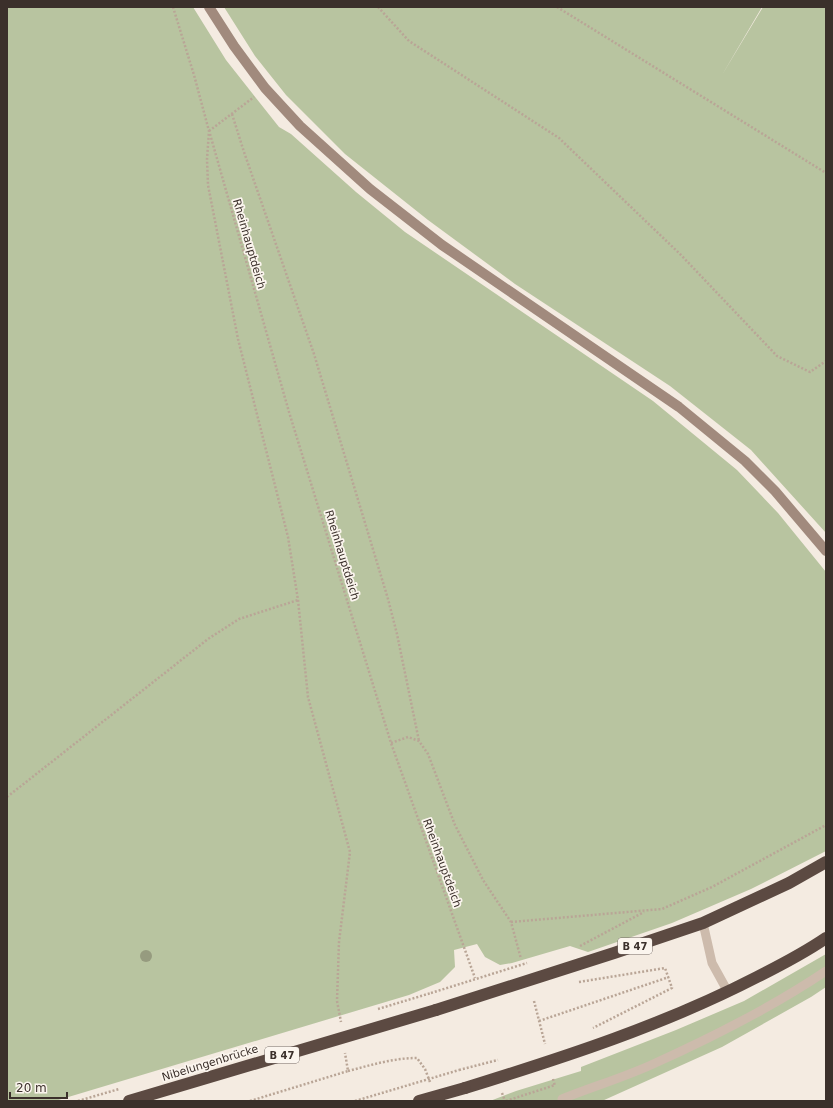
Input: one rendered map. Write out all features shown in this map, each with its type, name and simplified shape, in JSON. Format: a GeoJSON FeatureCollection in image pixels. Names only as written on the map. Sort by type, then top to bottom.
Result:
{"type":"FeatureCollection","features":[{"type":"Feature","properties":{"kind":"highway","name":"B 47"},"geometry":{"type":"LineString","coordinates":[[703,923],[789,883],[826,862]]}},
{"type":"Feature","properties":{"kind":"highway","name":"Nibelungenbrücke"},"geometry":{"type":"LineString","coordinates":[[129,1101],[436,1010],[607,956],[703,923]]}},
{"type":"Feature","properties":{"kind":"highway"},"geometry":{"type":"LineString","coordinates":[[419,1101],[528,1068],[641,1030],[691,1010],[809,950],[826,938]]}},
{"type":"Feature","properties":{"kind":"main road"},"geometry":{"type":"LineString","coordinates":[[209,7],[234,46],[265,88],[300,126],[370,189],[442,245],[679,407],[745,461],[775,491],[826,551]]}},
{"type":"Feature","properties":{"kind":"lane"},"geometry":{"type":"LineString","coordinates":[[703,923],[712,963],[728,992]]}},
{"type":"Feature","properties":{"kind":"lane"},"geometry":{"type":"LineString","coordinates":[[562,1099],[650,1066],[696,1044],[801,988],[826,971]]}},
{"type":"Feature","properties":{"kind":"path","name":"Rheinhauptdeich"},"geometry":{"type":"LineString","coordinates":[[173,7],[194,75],[287,404],[391,743],[475,978]]}},
{"type":"Feature","properties":{"kind":"path"},"geometry":{"type":"LineString","coordinates":[[378,7],[409,41],[559,138],[681,255],[777,356],[810,372],[826,361]]}},
{"type":"Feature","properties":{"kind":"path"},"geometry":{"type":"LineString","coordinates":[[557,7],[826,173]]}},
{"type":"Feature","properties":{"kind":"path"},"geometry":{"type":"LineString","coordinates":[[265,88],[209,131],[207,159],[208,185],[238,340],[288,537],[298,600],[308,697],[350,852],[339,942],[337,1002],[341,1025]]}},
{"type":"Feature","properties":{"kind":"path"},"geometry":{"type":"LineString","coordinates":[[232,114],[314,354],[388,599],[397,634],[419,741],[428,754],[455,825],[483,880],[511,922],[521,959]]}},
{"type":"Feature","properties":{"kind":"path"},"geometry":{"type":"LineString","coordinates":[[7,797],[208,639],[239,619],[298,600]]}},
{"type":"Feature","properties":{"kind":"path"},"geometry":{"type":"LineString","coordinates":[[391,743],[408,737],[419,741]]}},
{"type":"Feature","properties":{"kind":"path"},"geometry":{"type":"LineString","coordinates":[[511,922],[662,909],[712,887],[826,825]]}},
{"type":"Feature","properties":{"kind":"path"},"geometry":{"type":"LineString","coordinates":[[577,948],[645,911]]}},
{"type":"Feature","properties":{"kind":"path"},"geometry":{"type":"LineString","coordinates":[[431,993],[533,961]]}},
{"type":"Feature","properties":{"kind":"path"},"geometry":{"type":"LineString","coordinates":[[574,983],[665,968],[669,977],[672,988],[588,1031]]}},
{"type":"Feature","properties":{"kind":"path"},"geometry":{"type":"LineString","coordinates":[[539,1021],[669,977]]}},
{"type":"Feature","properties":{"kind":"path"},"geometry":{"type":"LineString","coordinates":[[534,1001],[545,1044]]}},
{"type":"Feature","properties":{"kind":"path"},"geometry":{"type":"LineString","coordinates":[[543,1048],[551,1046]]}},
{"type":"Feature","properties":{"kind":"path"},"geometry":{"type":"LineString","coordinates":[[345,1048],[348,1071]]}},
{"type":"Feature","properties":{"kind":"path"},"geometry":{"type":"LineString","coordinates":[[250,1101],[348,1071],[405,1058],[417,1058],[425,1069],[430,1082]]}},
{"type":"Feature","properties":{"kind":"path"},"geometry":{"type":"LineString","coordinates":[[355,1101],[505,1058]]}},
{"type":"Feature","properties":{"kind":"path"},"geometry":{"type":"LineString","coordinates":[[503,1093],[506,1101],[555,1086]]}},
{"type":"Feature","properties":{"kind":"green space"},"geometry":{"type":"Polygon","coordinates":[[[7,7],[193,7],[226,60],[279,127],[291,134],[356,192],[405,232],[653,401],[737,470],[778,513],[826,572],[826,851],[751,889],[672,923],[588,952],[570,946],[512,963],[500,965],[485,957],[477,944],[454,950],[455,967],[440,982],[409,995],[55,1101],[7,1101],[7,7]]]}},
{"type":"Feature","properties":{"kind":"green space"},"geometry":{"type":"Polygon","coordinates":[[[224,7],[762,7],[722,75],[763,7],[826,7],[826,533],[751,450],[670,386],[515,284],[428,220],[345,154],[286,95],[255,56],[224,7]]]}},
{"type":"Feature","properties":{"kind":"green space"},"geometry":{"type":"Polygon","coordinates":[[[826,954],[826,987],[811,997],[722,1047],[602,1101],[490,1101],[516,1091],[581,1071],[581,1067],[676,1030],[744,1001],[826,954]]]}}]}
